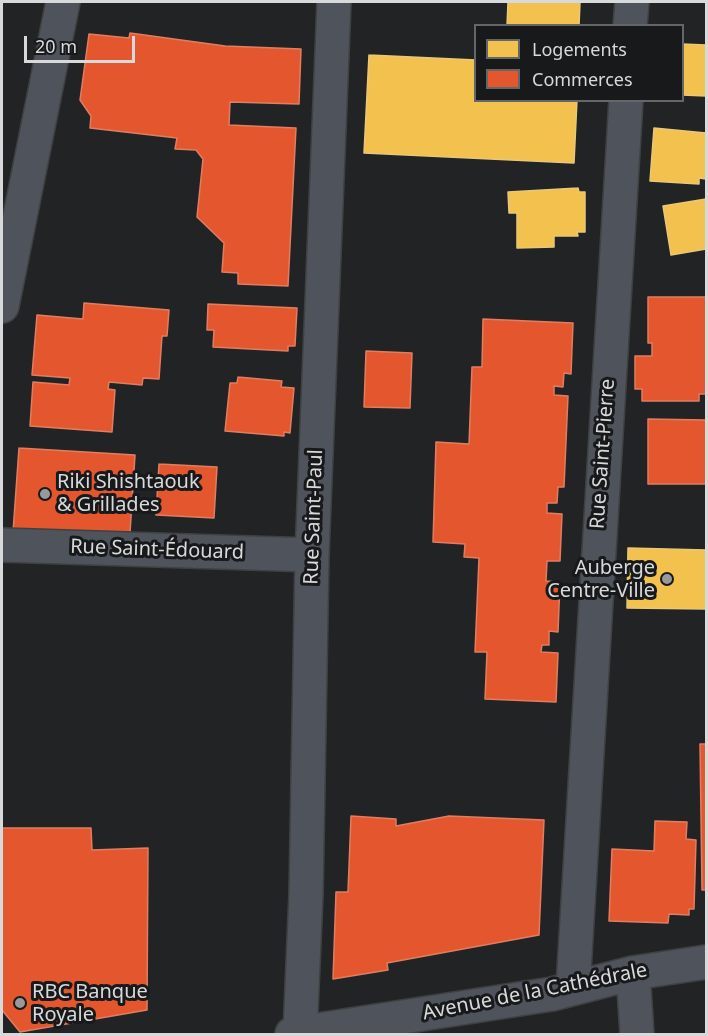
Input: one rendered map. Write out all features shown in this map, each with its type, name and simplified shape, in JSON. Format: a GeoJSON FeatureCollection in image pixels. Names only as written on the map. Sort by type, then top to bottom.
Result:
{"type":"FeatureCollection","features":[{"type":"Feature","properties":{"kind":"street"},"geometry":{"type":"LineString","coordinates":[[2,299],[63,2]]}},
{"type":"Feature","properties":{"kind":"street","name":"Rue Saint-Paul"},"geometry":{"type":"LineString","coordinates":[[296,1034],[306,894],[312,555],[334,2]]}},
{"type":"Feature","properties":{"kind":"street"},"geometry":{"type":"LineString","coordinates":[[630,24],[632,2]]}},
{"type":"Feature","properties":{"kind":"street","name":"Rue Saint-Pierre"},"geometry":{"type":"LineString","coordinates":[[573,987],[626,102]]}},
{"type":"Feature","properties":{"kind":"street","name":"Rue Saint-Édouard"},"geometry":{"type":"LineString","coordinates":[[2,545],[312,555]]}},
{"type":"Feature","properties":{"kind":"street","name":"Avenue de la Cathédrale"},"geometry":{"type":"LineString","coordinates":[[296,1034],[541,995],[633,973],[706,962]]}},
{"type":"Feature","properties":{"kind":"street"},"geometry":{"type":"LineString","coordinates":[[633,973],[637,1035]]}},
{"type":"Feature","properties":{"kind":"building: Logements"},"geometry":{"type":"Polygon","coordinates":[[[508,2],[580,2],[579,24],[507,24],[508,2]]]}},
{"type":"Feature","properties":{"kind":"building: Logements"},"geometry":{"type":"Polygon","coordinates":[[[684,44],[706,45],[706,96],[684,95],[684,44]]]}},
{"type":"Feature","properties":{"kind":"building: Logements"},"geometry":{"type":"Polygon","coordinates":[[[369,55],[474,60],[474,102],[577,102],[574,163],[364,153],[369,55]]]}},
{"type":"Feature","properties":{"kind":"building: Logements"},"geometry":{"type":"Polygon","coordinates":[[[654,128],[706,133],[706,179],[699,178],[699,184],[650,181],[654,128]]]}},
{"type":"Feature","properties":{"kind":"building: Logements"},"geometry":{"type":"Polygon","coordinates":[[[578,188],[579,192],[585,192],[585,232],[577,232],[578,236],[554,236],[554,247],[517,248],[517,213],[509,213],[508,192],[578,188]]]}},
{"type":"Feature","properties":{"kind":"building: Logements"},"geometry":{"type":"Polygon","coordinates":[[[706,199],[706,249],[671,255],[663,206],[706,199]]]}},
{"type":"Feature","properties":{"kind":"building: Logements","name":"Auberge Centre-Ville"},"geometry":{"type":"Polygon","coordinates":[[[628,548],[706,550],[706,609],[627,608],[628,548]]]}},
{"type":"Feature","properties":{"kind":"building: Commerces"},"geometry":{"type":"Polygon","coordinates":[[[130,33],[225,46],[301,49],[299,104],[230,102],[229,125],[296,128],[288,286],[238,284],[238,273],[222,272],[224,243],[197,217],[203,159],[196,150],[175,149],[177,138],[90,128],[91,116],[80,100],[89,34],[129,38],[130,33]]]}},
{"type":"Feature","properties":{"kind":"building: Commerces"},"geometry":{"type":"Polygon","coordinates":[[[648,297],[706,297],[706,394],[699,394],[699,401],[642,401],[642,389],[635,389],[635,356],[652,356],[652,343],[648,343],[648,297]]]}},
{"type":"Feature","properties":{"kind":"building: Commerces"},"geometry":{"type":"Polygon","coordinates":[[[84,303],[169,310],[167,336],[162,336],[159,379],[143,378],[142,385],[109,382],[108,389],[115,390],[112,432],[30,426],[33,382],[69,385],[70,378],[32,375],[37,315],[83,319],[84,303]]]}},
{"type":"Feature","properties":{"kind":"building: Commerces"},"geometry":{"type":"Polygon","coordinates":[[[208,304],[297,308],[295,346],[288,346],[288,351],[213,347],[214,330],[207,330],[208,304]]]}},
{"type":"Feature","properties":{"kind":"building: Commerces"},"geometry":{"type":"Polygon","coordinates":[[[483,319],[573,323],[571,374],[564,373],[563,387],[554,386],[554,395],[568,396],[564,487],[558,487],[557,503],[547,503],[547,513],[562,514],[560,561],[547,561],[546,581],[560,582],[558,632],[549,631],[549,645],[542,645],[541,652],[558,653],[556,702],[485,699],[487,652],[475,652],[479,558],[464,557],[465,544],[433,542],[436,442],[469,444],[472,367],[482,367],[483,319]]]}},
{"type":"Feature","properties":{"kind":"building: Commerces"},"geometry":{"type":"Polygon","coordinates":[[[366,351],[412,353],[410,408],[364,407],[366,351]]]}},
{"type":"Feature","properties":{"kind":"building: Commerces"},"geometry":{"type":"Polygon","coordinates":[[[238,377],[282,381],[281,387],[294,388],[290,433],[284,432],[284,436],[225,431],[230,383],[237,383],[238,377]]]}},
{"type":"Feature","properties":{"kind":"building: Commerces"},"geometry":{"type":"Polygon","coordinates":[[[648,419],[706,420],[706,484],[648,484],[648,419]]]}},
{"type":"Feature","properties":{"kind":"building: Commerces"},"geometry":{"type":"Polygon","coordinates":[[[19,448],[135,455],[130,533],[109,532],[108,538],[13,532],[19,448]]]}},
{"type":"Feature","properties":{"kind":"building: Commerces"},"geometry":{"type":"Polygon","coordinates":[[[159,464],[217,467],[214,518],[156,515],[159,464]]]}},
{"type":"Feature","properties":{"kind":"building: Commerces"},"geometry":{"type":"Polygon","coordinates":[[[700,744],[706,744],[706,890],[702,890],[700,744]]]}},
{"type":"Feature","properties":{"kind":"building: Commerces"},"geometry":{"type":"Polygon","coordinates":[[[351,816],[396,819],[396,826],[449,816],[544,820],[539,935],[387,963],[388,970],[333,979],[336,892],[348,892],[351,816]]]}},
{"type":"Feature","properties":{"kind":"building: Commerces"},"geometry":{"type":"Polygon","coordinates":[[[655,821],[687,822],[686,839],[696,840],[694,909],[689,909],[689,915],[669,914],[668,923],[609,921],[612,849],[654,851],[655,821]]]}},
{"type":"Feature","properties":{"kind":"building: Commerces"},"geometry":{"type":"Polygon","coordinates":[[[2,828],[91,828],[92,850],[148,848],[147,1010],[20,1032],[2,1010],[2,828]]]}},
{"type":"Feature","properties":{"kind":"place","name":"Riki Shishtaouk & Grillades"},"geometry":{"type":"Point","coordinates":[45,494]}},
{"type":"Feature","properties":{"kind":"place","name":"Auberge Centre-Ville"},"geometry":{"type":"Point","coordinates":[667,579]}},
{"type":"Feature","properties":{"kind":"place","name":"RBC Banque Royale"},"geometry":{"type":"Point","coordinates":[20,1003]}}]}
